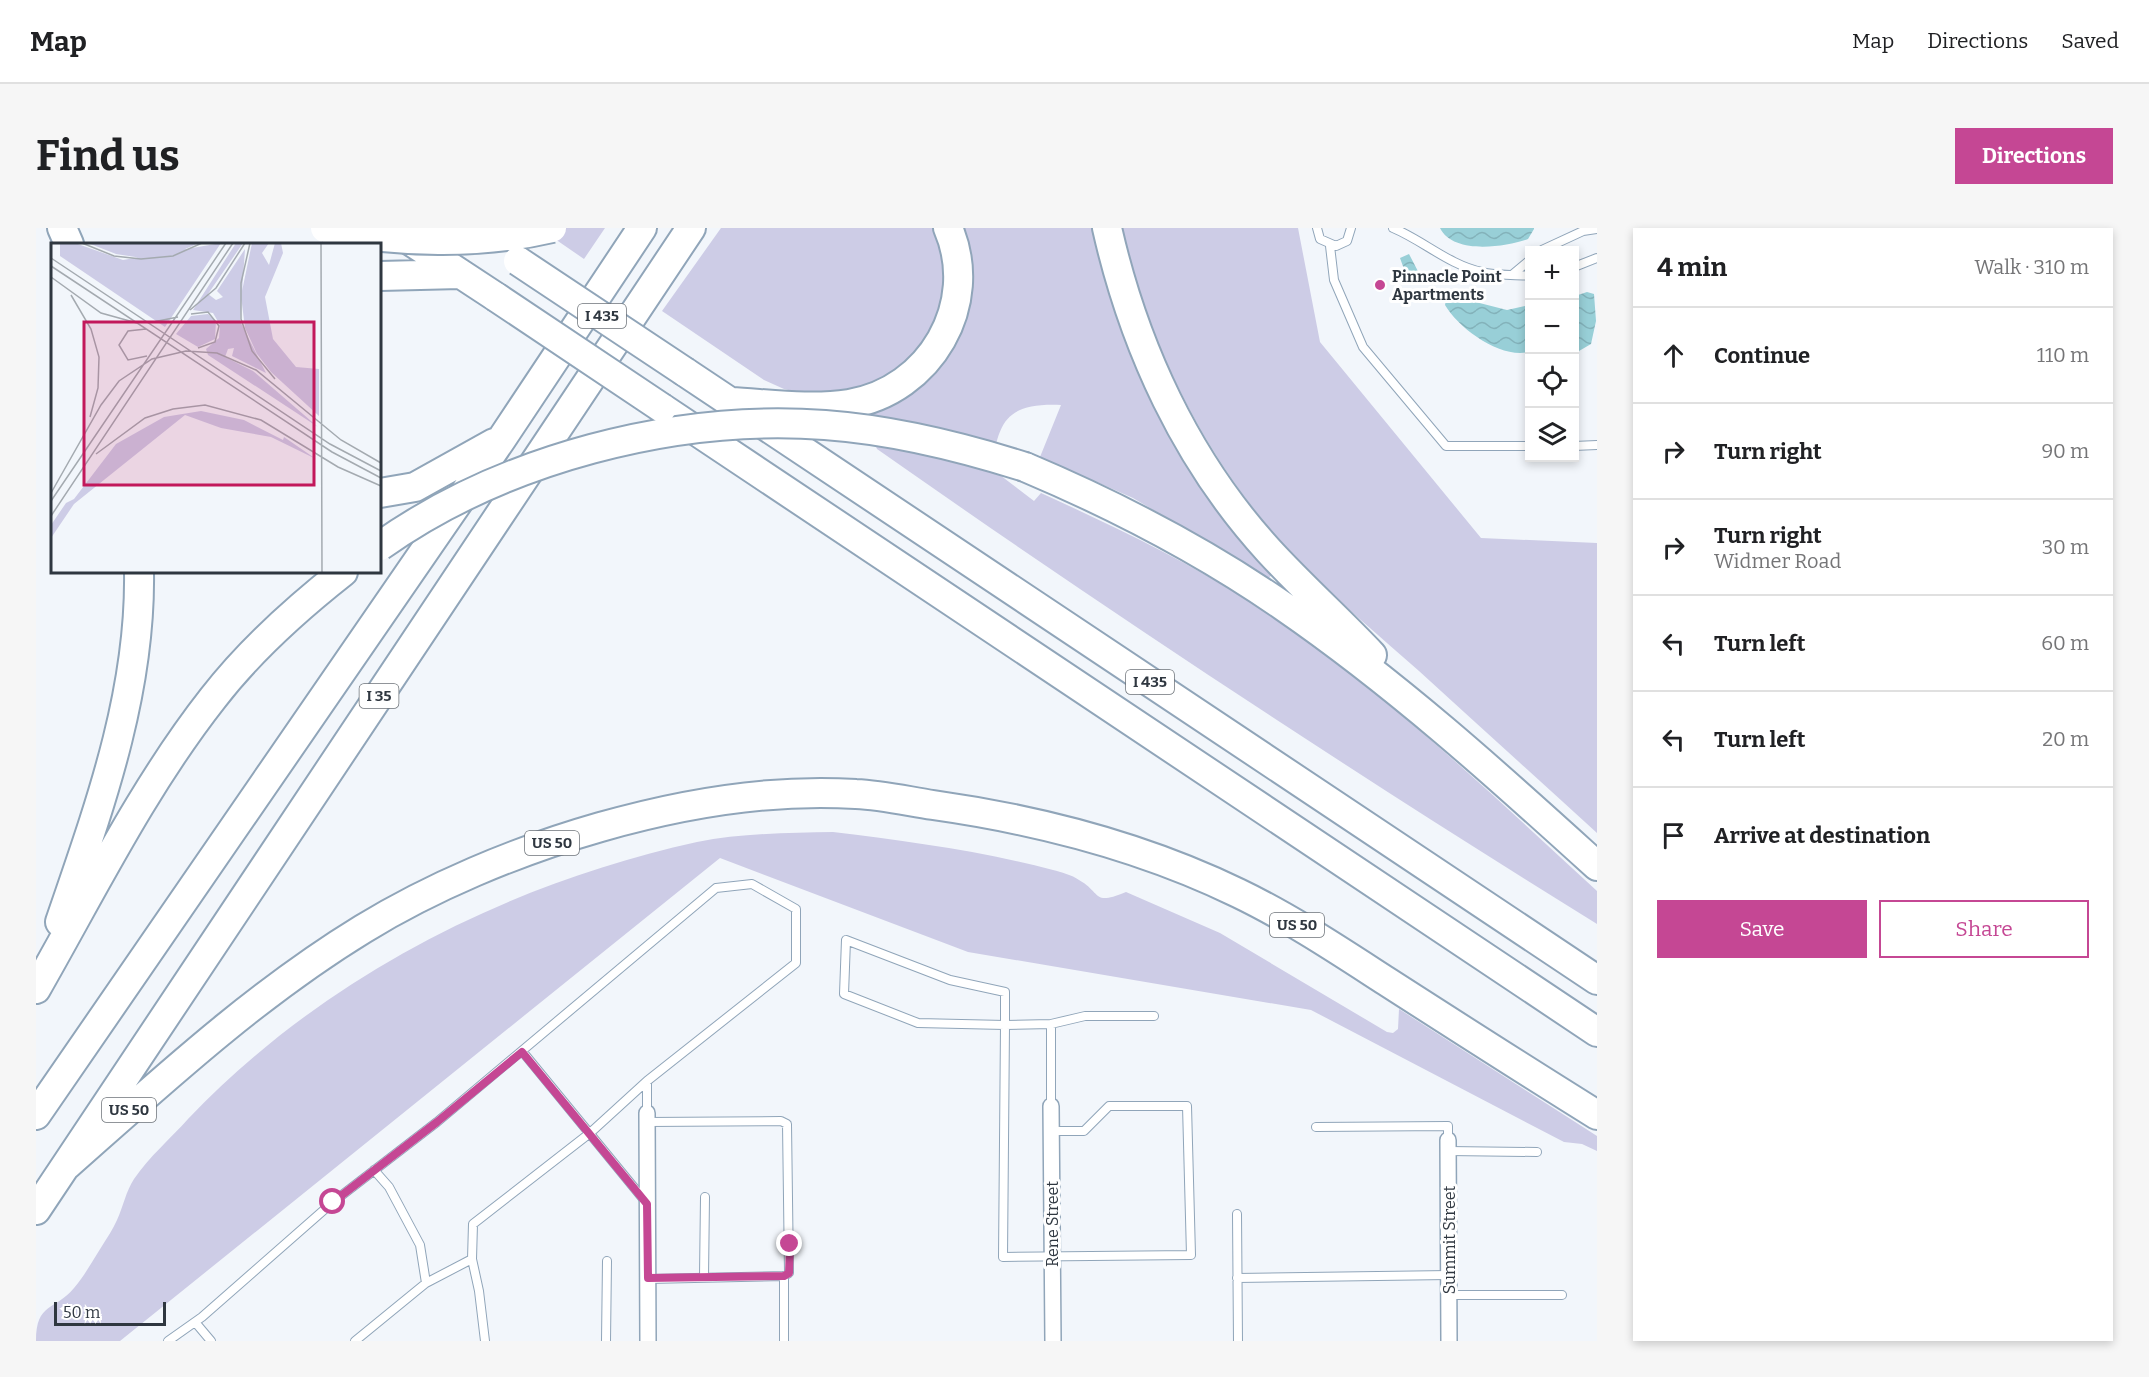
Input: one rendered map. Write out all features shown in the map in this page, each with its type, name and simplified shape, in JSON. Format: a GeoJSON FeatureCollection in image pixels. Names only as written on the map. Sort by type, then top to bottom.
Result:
{"type":"FeatureCollection","features":[{"type":"Feature","properties":{"kind":"highway"},"geometry":{"type":"LineString","coordinates":[[62,228],[69,243]]}},
{"type":"Feature","properties":{"kind":"highway"},"geometry":{"type":"LineString","coordinates":[[325,228],[369,236],[421,239],[508,235],[552,228]]}},
{"type":"Feature","properties":{"kind":"highway","name":"I 435"},"geometry":{"type":"LineString","coordinates":[[390,228],[1592,1028]]}},
{"type":"Feature","properties":{"kind":"highway","name":"I 435"},"geometry":{"type":"LineString","coordinates":[[470,228],[1597,981]]}},
{"type":"Feature","properties":{"kind":"highway","name":"I 35"},"geometry":{"type":"LineString","coordinates":[[36,1115],[501,440],[642,228]]}},
{"type":"Feature","properties":{"kind":"highway","name":"I 35"},"geometry":{"type":"LineString","coordinates":[[36,1210],[691,228]]}},
{"type":"Feature","properties":{"kind":"highway"},"geometry":{"type":"LineString","coordinates":[[731,402],[849,404],[880,395],[912,377],[939,346],[954,309],[958,274],[956,256],[948,228]]}},
{"type":"Feature","properties":{"kind":"highway"},"geometry":{"type":"LineString","coordinates":[[1107,228],[1120,282],[1146,355],[1180,425],[1216,482],[1268,550],[1334,614],[1430,718]]}},
{"type":"Feature","properties":{"kind":"highway"},"geometry":{"type":"LineString","coordinates":[[381,276],[460,274]]}},
{"type":"Feature","properties":{"kind":"highway"},"geometry":{"type":"LineString","coordinates":[[381,545],[438,509],[496,482],[598,446],[674,432],[784,423],[855,428],[939,442],[1024,467],[1128,513],[1203,555],[1320,632],[1430,718],[1589,859]]}},
{"type":"Feature","properties":{"kind":"highway"},"geometry":{"type":"LineString","coordinates":[[381,493],[425,483],[501,440]]}},
{"type":"Feature","properties":{"kind":"highway"},"geometry":{"type":"LineString","coordinates":[[37,988],[97,813],[121,732],[137,622],[139,573]]}},
{"type":"Feature","properties":{"kind":"highway"},"geometry":{"type":"LineString","coordinates":[[37,988],[149,790],[181,741],[238,669],[310,598],[342,573]]}},
{"type":"Feature","properties":{"kind":"highway","name":"US 50"},"geometry":{"type":"LineString","coordinates":[[67,1165],[224,1027],[274,989],[367,926],[441,888],[558,841],[641,817],[731,800],[819,794],[858,794],[1022,820],[1071,831],[1165,862],[1238,893],[1299,926],[1595,1114]]}},
{"type":"Feature","properties":{"kind":"street","name":"Rene Street"},"geometry":{"type":"LineString","coordinates":[[1051,1106],[1053,1341]]}},
{"type":"Feature","properties":{"kind":"street"},"geometry":{"type":"LineString","coordinates":[[647,1118],[648,1341]]}},
{"type":"Feature","properties":{"kind":"street","name":"Summit Street"},"geometry":{"type":"LineString","coordinates":[[1448,1145],[1449,1341]]}},
{"type":"Feature","properties":{"kind":"lane"},"geometry":{"type":"LineString","coordinates":[[1317,228],[1320,239],[1330,246],[1347,241],[1351,228]]}},
{"type":"Feature","properties":{"kind":"lane"},"geometry":{"type":"LineString","coordinates":[[1393,228],[1414,237],[1440,255],[1480,272],[1525,275]]}},
{"type":"Feature","properties":{"kind":"lane"},"geometry":{"type":"LineString","coordinates":[[1551,246],[1583,231],[1597,229]]}},
{"type":"Feature","properties":{"kind":"lane"},"geometry":{"type":"LineString","coordinates":[[1330,246],[1334,280],[1363,347],[1446,446],[1525,446]]}},
{"type":"Feature","properties":{"kind":"lane"},"geometry":{"type":"LineString","coordinates":[[1579,265],[1597,258]]}},
{"type":"Feature","properties":{"kind":"lane"},"geometry":{"type":"LineString","coordinates":[[1513,274],[1525,264]]}},
{"type":"Feature","properties":{"kind":"lane"},"geometry":{"type":"LineString","coordinates":[[1579,446],[1597,446]]}},
{"type":"Feature","properties":{"kind":"lane"},"geometry":{"type":"LineString","coordinates":[[168,1341],[195,1322],[333,1202],[522,1052],[716,888],[752,884],[796,909],[796,963],[647,1081],[590,1132],[473,1224],[472,1259],[479,1291],[484,1341]]}},
{"type":"Feature","properties":{"kind":"lane"},"geometry":{"type":"LineString","coordinates":[[1051,1131],[1084,1131],[1109,1106],[1187,1106],[1191,1255],[1003,1257],[1005,1024],[1005,992],[950,980],[846,940],[844,994],[918,1023],[1005,1024],[1051,1024],[1086,1016],[1154,1016]]}},
{"type":"Feature","properties":{"kind":"lane"},"geometry":{"type":"LineString","coordinates":[[1051,1024],[1051,1106]]}},
{"type":"Feature","properties":{"kind":"lane"},"geometry":{"type":"LineString","coordinates":[[522,1052],[647,1204]]}},
{"type":"Feature","properties":{"kind":"lane"},"geometry":{"type":"LineString","coordinates":[[647,1081],[647,1118],[781,1121],[787,1124],[789,1273],[784,1276],[648,1278]]}},
{"type":"Feature","properties":{"kind":"lane"},"geometry":{"type":"LineString","coordinates":[[1316,1127],[1448,1126],[1448,1145],[1537,1152]]}},
{"type":"Feature","properties":{"kind":"lane"},"geometry":{"type":"LineString","coordinates":[[374,1170],[389,1187],[420,1245],[426,1284]]}},
{"type":"Feature","properties":{"kind":"lane"},"geometry":{"type":"LineString","coordinates":[[704,1277],[705,1197]]}},
{"type":"Feature","properties":{"kind":"lane"},"geometry":{"type":"LineString","coordinates":[[1238,1214],[1238,1341]]}},
{"type":"Feature","properties":{"kind":"lane"},"geometry":{"type":"LineString","coordinates":[[355,1341],[426,1284],[472,1259]]}},
{"type":"Feature","properties":{"kind":"lane"},"geometry":{"type":"LineString","coordinates":[[606,1341],[607,1261]]}},
{"type":"Feature","properties":{"kind":"lane"},"geometry":{"type":"LineString","coordinates":[[1238,1278],[1449,1275]]}},
{"type":"Feature","properties":{"kind":"lane"},"geometry":{"type":"LineString","coordinates":[[784,1276],[784,1341]]}},
{"type":"Feature","properties":{"kind":"lane"},"geometry":{"type":"LineString","coordinates":[[1449,1295],[1562,1295]]}},
{"type":"Feature","properties":{"kind":"lane"},"geometry":{"type":"LineString","coordinates":[[195,1322],[210,1341]]}},
{"type":"Feature","properties":{"kind":"shaded area"},"geometry":{"type":"Polygon","coordinates":[[[539,228],[605,228],[584,259],[539,228]]]}},
{"type":"Feature","properties":{"kind":"shaded area"},"geometry":{"type":"Polygon","coordinates":[[[721,228],[936,228],[945,253],[942,318],[910,367],[863,389],[810,395],[784,389],[764,380],[662,311],[721,228]]]}},
{"type":"Feature","properties":{"kind":"shaded area"},"geometry":{"type":"Polygon","coordinates":[[[958,228],[1096,228],[1108,279],[1273,572],[1269,578],[1133,498],[1040,457],[1061,405],[1029,407],[1017,411],[1009,418],[1002,426],[998,438],[992,469],[1034,501],[1041,493],[1197,570],[1247,600],[1340,666],[1428,738],[1597,891],[1597,924],[1414,809],[1233,691],[877,449],[862,414],[941,362],[958,228]]]}},
{"type":"Feature","properties":{"kind":"shaded area"},"geometry":{"type":"Polygon","coordinates":[[[1122,228],[1298,228],[1320,342],[1481,538],[1597,543],[1597,833],[1321,584],[1274,535],[1216,455],[1169,368],[1150,322],[1122,228]]]}},
{"type":"Feature","properties":{"kind":"shaded area"},"geometry":{"type":"Polygon","coordinates":[[[833,832],[944,847],[1026,863],[1073,877],[1102,898],[1126,892],[1220,933],[1387,1032],[1393,1033],[1398,1029],[1399,1009],[1597,1136],[1597,1151],[1582,1144],[1564,1142],[1311,1010],[968,952],[720,858],[120,1341],[36,1341],[39,1320],[43,1313],[67,1295],[82,1278],[114,1227],[131,1184],[153,1155],[241,1068],[298,1022],[358,980],[422,943],[488,911],[556,883],[626,860],[713,839],[765,834],[833,832]]]}},
{"type":"Feature","properties":{"kind":"water"},"geometry":{"type":"Polygon","coordinates":[[[1440,228],[1534,229],[1528,239],[1481,247],[1456,242],[1447,237],[1440,228]]]}},
{"type":"Feature","properties":{"kind":"water"},"geometry":{"type":"Polygon","coordinates":[[[1409,254],[1422,279],[1409,283],[1400,258],[1409,254]]]}},
{"type":"Feature","properties":{"kind":"water"},"geometry":{"type":"Polygon","coordinates":[[[1587,292],[1594,294],[1596,321],[1591,344],[1579,351],[1579,300],[1579,295],[1587,292]]]}},
{"type":"Feature","properties":{"kind":"water"},"geometry":{"type":"Polygon","coordinates":[[[1456,297],[1507,310],[1525,306],[1525,352],[1506,351],[1482,340],[1451,314],[1445,305],[1446,300],[1456,297]]]}},
{"type":"Feature","properties":{"kind":"place","name":"Pinnacle Point Apartments"},"geometry":{"type":"Point","coordinates":[1380,285]}},
{"type":"Feature","properties":{"kind":"route"},"geometry":{"type":"LineString","coordinates":[[333,1202],[437,1122],[522,1052],[647,1204],[648,1278],[784,1276],[789,1273],[790,1244]]}}]}
